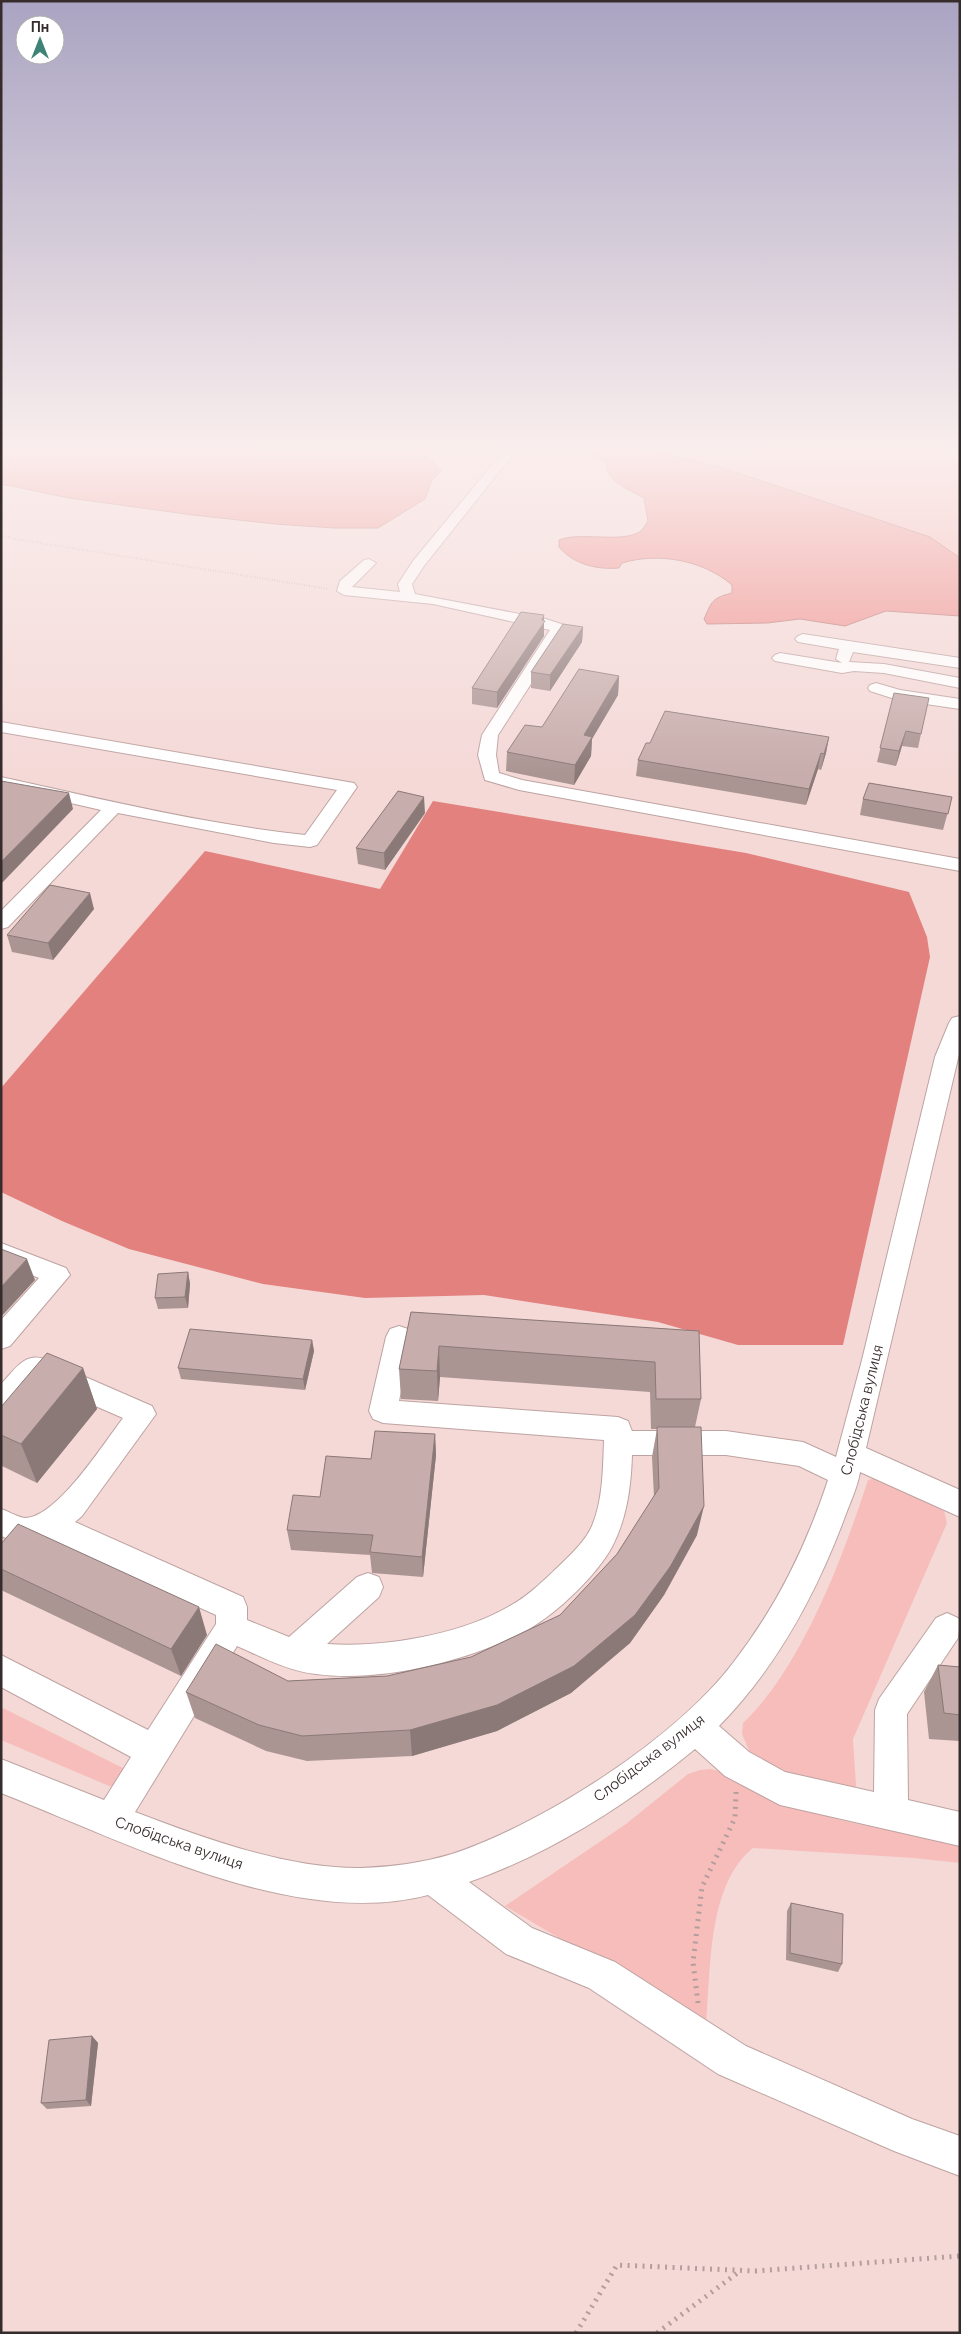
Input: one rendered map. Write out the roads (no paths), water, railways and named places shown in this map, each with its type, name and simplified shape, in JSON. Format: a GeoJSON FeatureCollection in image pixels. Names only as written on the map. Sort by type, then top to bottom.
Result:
{"type":"FeatureCollection","features":[{"type":"Feature","properties":{"kind":"street"},"geometry":{"type":"LineString","coordinates":[[408,596],[405,584],[424,557]]}},
{"type":"Feature","properties":{"kind":"street"},"geometry":{"type":"LineString","coordinates":[[369,563],[345,584],[344,591],[408,596],[546,623],[559,628],[490,735],[487,755],[491,776],[519,785],[960,865]]}},
{"type":"Feature","properties":{"kind":"street"},"geometry":{"type":"LineString","coordinates":[[803,639],[960,663]]}},
{"type":"Feature","properties":{"kind":"street"},"geometry":{"type":"LineString","coordinates":[[842,668],[847,646]]}},
{"type":"Feature","properties":{"kind":"street"},"geometry":{"type":"LineString","coordinates":[[780,658],[842,668],[852,666],[886,670],[960,683]]}},
{"type":"Feature","properties":{"kind":"street"},"geometry":{"type":"LineString","coordinates":[[876,688],[898,695],[960,704]]}},
{"type":"Feature","properties":{"kind":"street"},"geometry":{"type":"LineString","coordinates":[[1,727],[348,787],[310,841],[274,837],[114,807],[1,782]]}},
{"type":"Feature","properties":{"kind":"street"},"geometry":{"type":"LineString","coordinates":[[1,923],[114,807]]}},
{"type":"Feature","properties":{"kind":"street","name":"Слобідська вулиця"},"geometry":{"type":"LineString","coordinates":[[1,1776],[231,1864],[327,1883],[388,1886],[434,1878],[522,1844],[612,1790],[695,1727],[743,1676],[787,1612],[811,1567],[849,1465],[946,1057],[960,1022]]}},
{"type":"Feature","properties":{"kind":"street"},"geometry":{"type":"LineString","coordinates":[[1,1252],[57,1275],[1,1338]]}},
{"type":"Feature","properties":{"kind":"street"},"geometry":{"type":"LineString","coordinates":[[231,1628],[294,1654],[316,1659],[338,1660],[390,1657],[447,1646],[512,1622],[555,1591],[587,1558],[604,1532],[616,1497],[618,1430],[383,1411],[399,1337]]}},
{"type":"Feature","properties":{"kind":"street"},"geometry":{"type":"LineString","coordinates":[[1,1403],[34,1367],[142,1414],[72,1507],[25,1527],[7,1555]]}},
{"type":"Feature","properties":{"kind":"street"},"geometry":{"type":"LineString","coordinates":[[618,1443],[726,1443],[802,1454],[849,1465],[960,1504]]}},
{"type":"Feature","properties":{"kind":"street"},"geometry":{"type":"LineString","coordinates":[[25,1527],[232,1607],[231,1628],[112,1820]]}},
{"type":"Feature","properties":{"kind":"street"},"geometry":{"type":"LineString","coordinates":[[294,1654],[368,1587]]}},
{"type":"Feature","properties":{"kind":"street"},"geometry":{"type":"LineString","coordinates":[[891,1814],[890,1710],[947,1628]]}},
{"type":"Feature","properties":{"kind":"street"},"geometry":{"type":"LineString","coordinates":[[1,1670],[154,1751]]}},
{"type":"Feature","properties":{"kind":"street"},"geometry":{"type":"LineString","coordinates":[[695,1727],[737,1764],[780,1788],[960,1829]]}},
{"type":"Feature","properties":{"kind":"street"},"geometry":{"type":"LineString","coordinates":[[434,1878],[519,1941],[602,1975],[732,2060],[908,2137],[960,2156]]}}]}
